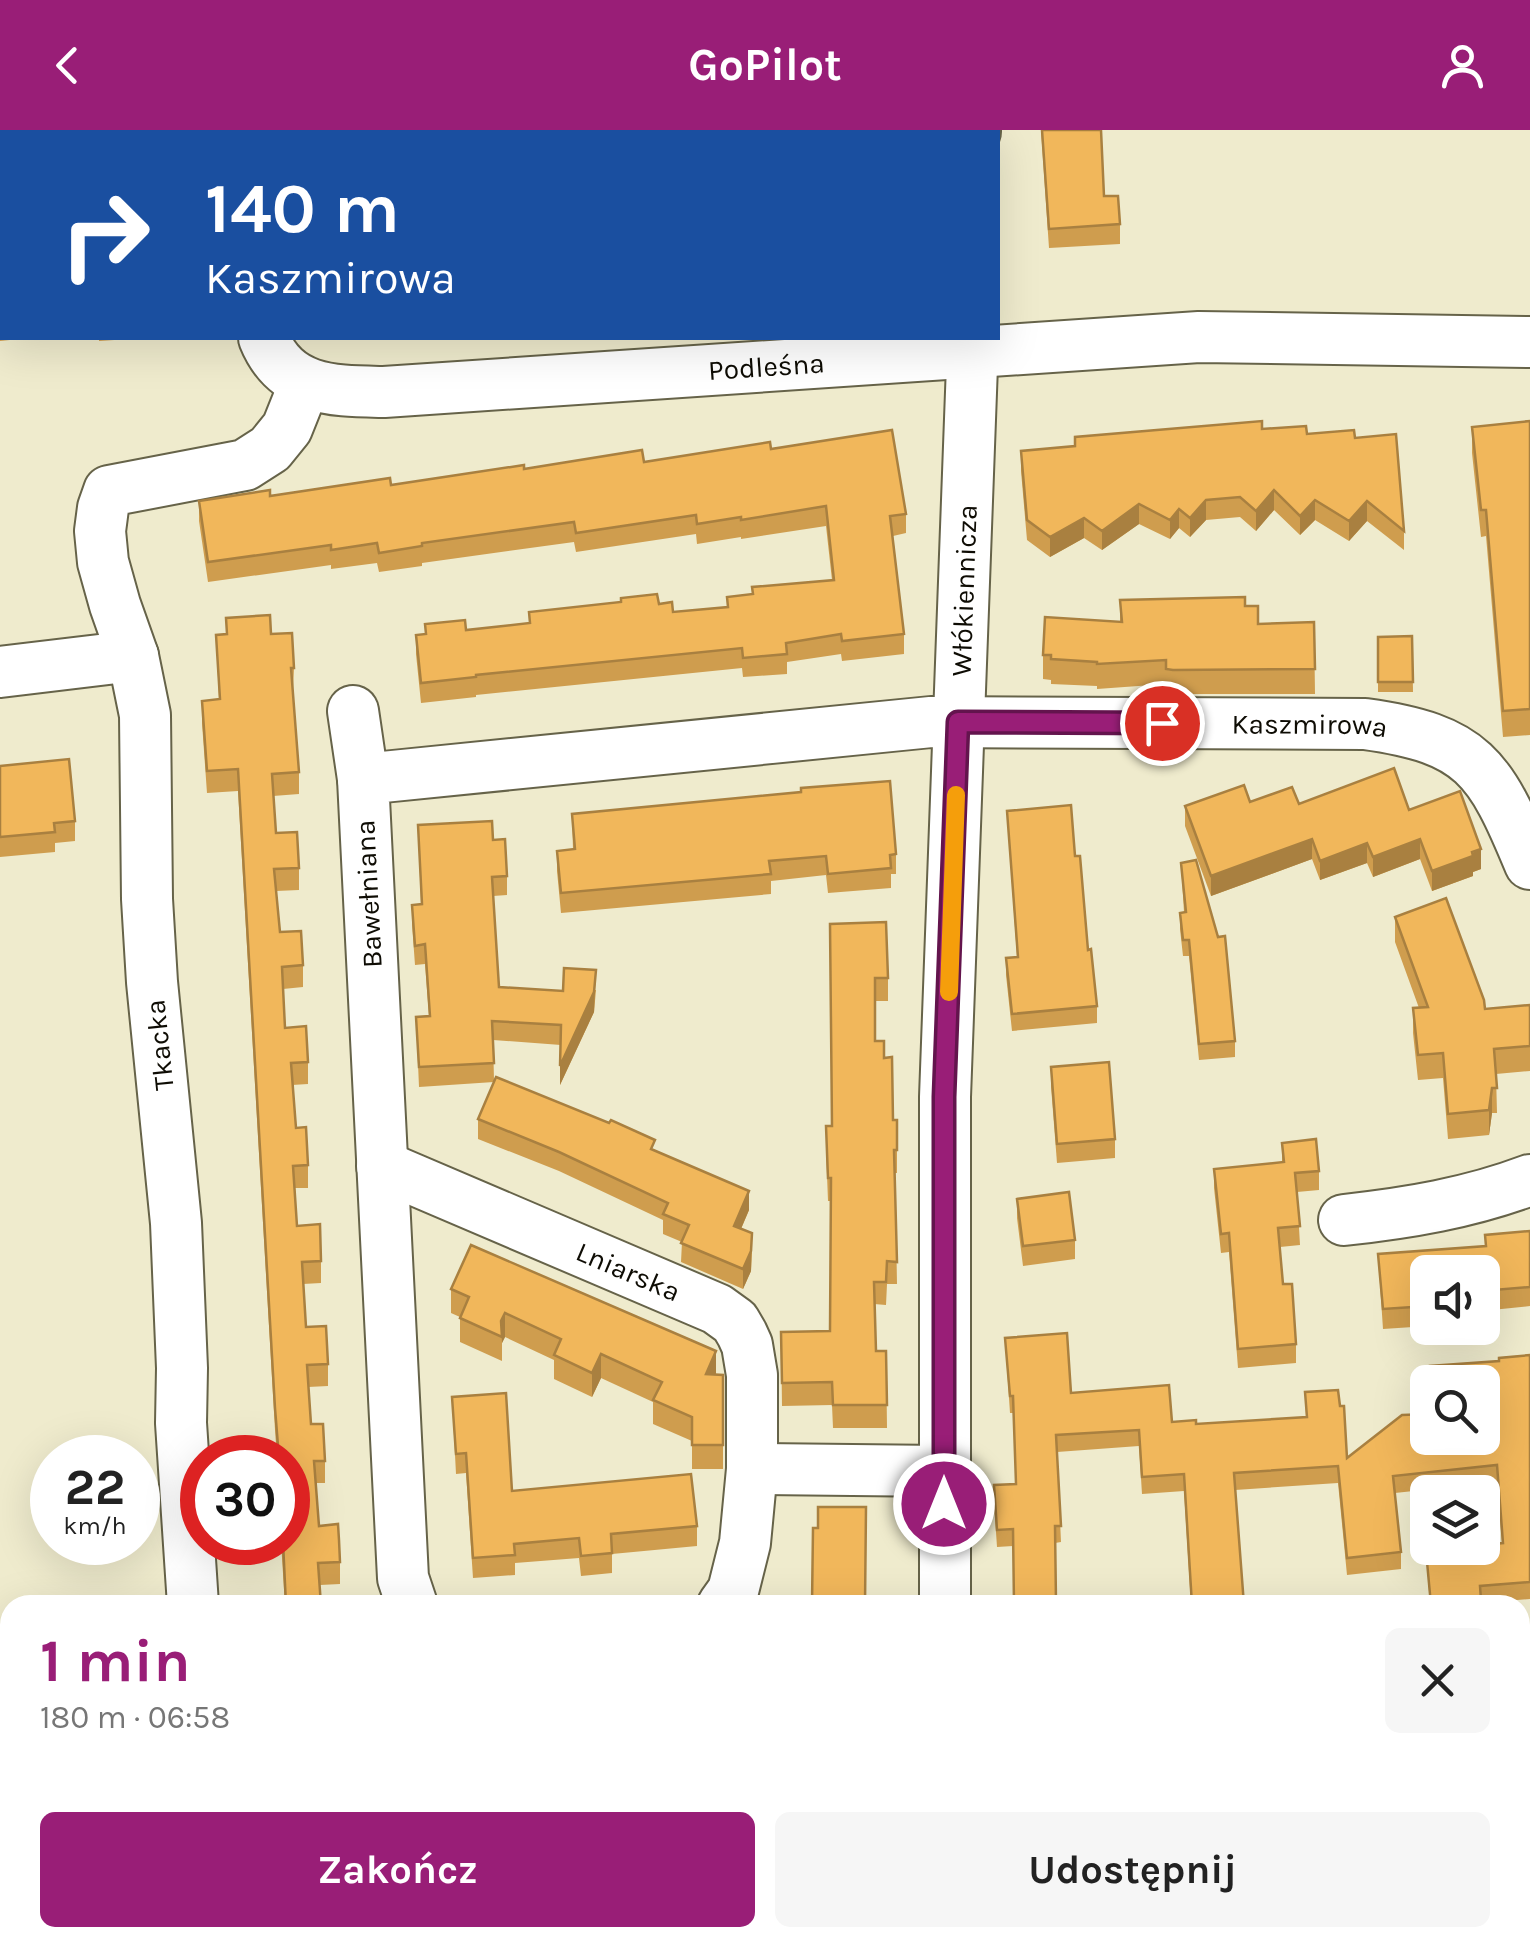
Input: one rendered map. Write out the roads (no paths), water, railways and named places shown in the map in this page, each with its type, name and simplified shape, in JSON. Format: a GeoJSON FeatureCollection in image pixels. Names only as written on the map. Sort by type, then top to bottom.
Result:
{"type":"FeatureCollection","features":[{"type":"Feature","properties":{"kind":"street","name":"Podleśna"},"geometry":{"type":"LineString","coordinates":[[305,383],[342,391],[384,392],[973,346],[1198,338],[1530,342]]}},
{"type":"Feature","properties":{"kind":"street"},"geometry":{"type":"LineString","coordinates":[[265,340],[272,356],[305,383]]}},
{"type":"Feature","properties":{"kind":"street","name":"Włókiennicza"},"geometry":{"type":"LineString","coordinates":[[945,1595],[944,1097],[973,346]]}},
{"type":"Feature","properties":{"kind":"street","name":"Tkacka"},"geometry":{"type":"LineString","coordinates":[[192,1595],[181,1422],[176,1223],[147,899],[145,715],[133,656],[114,604],[100,531],[110,491],[246,464],[270,450],[287,428],[305,383]]}},
{"type":"Feature","properties":{"kind":"street"},"geometry":{"type":"LineString","coordinates":[[0,672],[133,656]]}},
{"type":"Feature","properties":{"kind":"street"},"geometry":{"type":"LineString","coordinates":[[353,711],[362,779]]}},
{"type":"Feature","properties":{"kind":"street","name":"Bawełniana"},"geometry":{"type":"LineString","coordinates":[[409,1595],[403,1578],[362,779],[900,724],[958,722]]}},
{"type":"Feature","properties":{"kind":"street","name":"Kaszmirowa"},"geometry":{"type":"LineString","coordinates":[[958,722],[1348,724],[1419,735],[1454,748],[1483,773],[1502,802],[1530,864]]}},
{"type":"Feature","properties":{"kind":"street","name":"Lniarska"},"geometry":{"type":"LineString","coordinates":[[382,1166],[725,1314],[735,1322],[750,1356],[752,1469]]}},
{"type":"Feature","properties":{"kind":"street"},"geometry":{"type":"LineString","coordinates":[[1344,1220],[1460,1203],[1530,1180]]}},
{"type":"Feature","properties":{"kind":"street"},"geometry":{"type":"LineString","coordinates":[[729,1595],[742,1558],[752,1469],[943,1471]]}}]}
